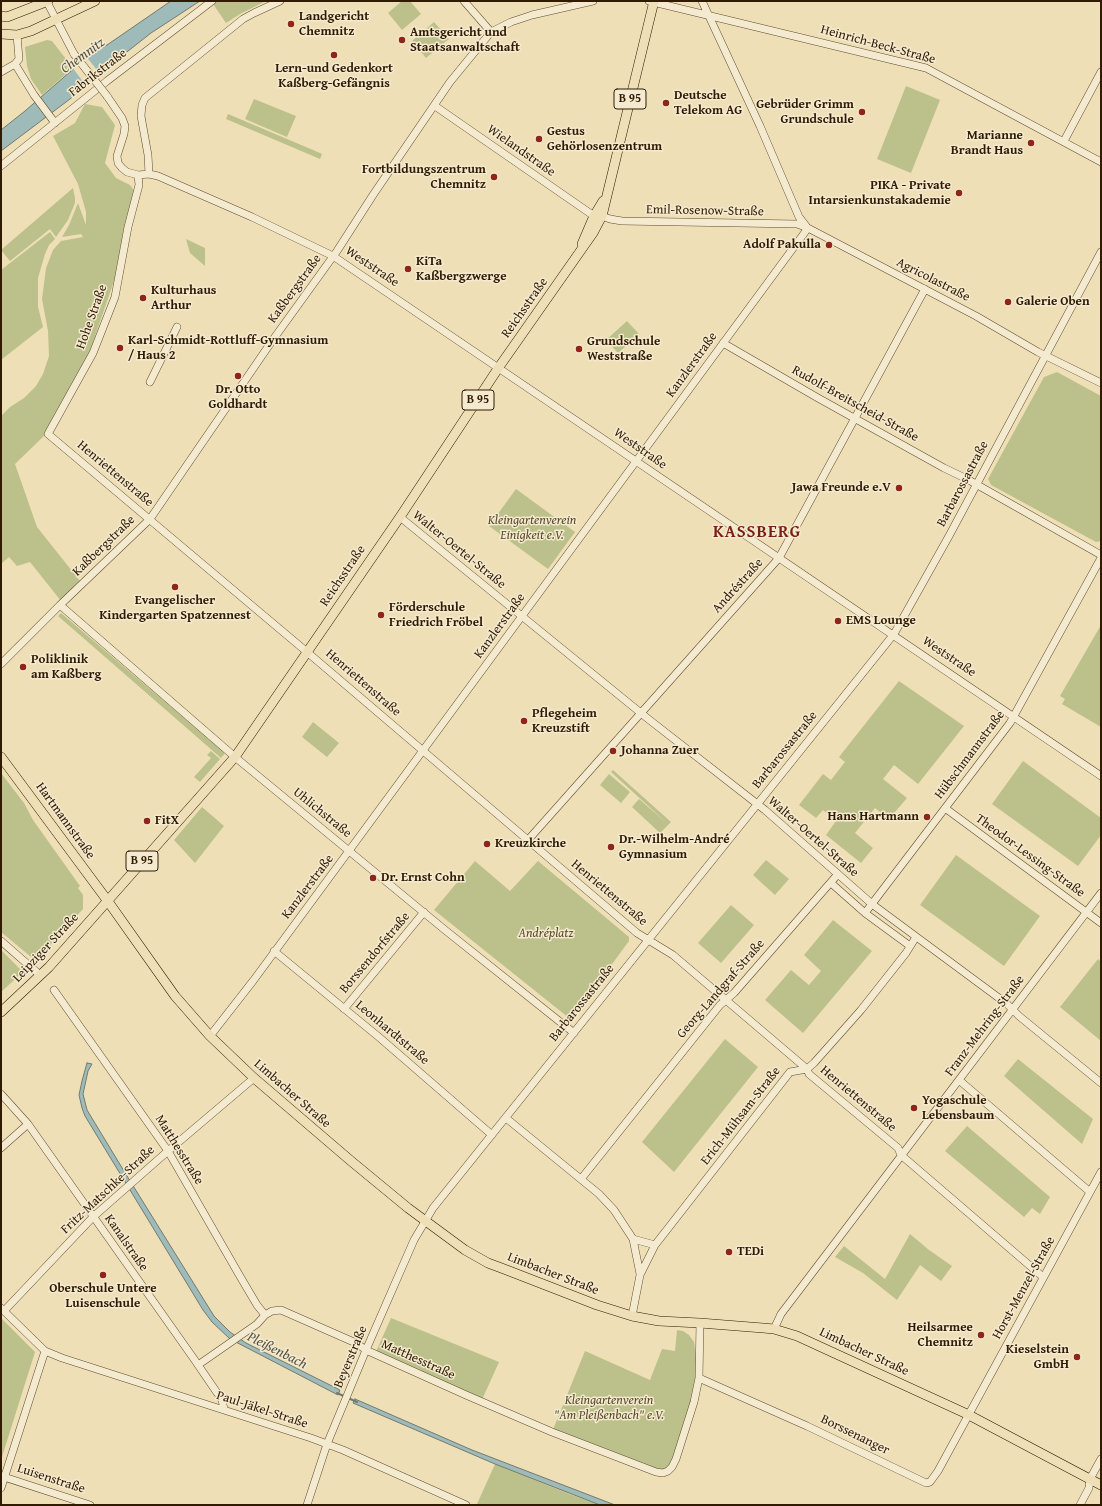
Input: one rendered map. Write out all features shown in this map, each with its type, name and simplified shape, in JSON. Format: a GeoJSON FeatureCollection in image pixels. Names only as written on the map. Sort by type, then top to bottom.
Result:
{"type":"FeatureCollection","features":[{"type":"Feature","properties":{"kind":"main road"},"geometry":{"type":"LineString","coordinates":[[1,16],[7,17],[47,1]]}},
{"type":"Feature","properties":{"kind":"main road"},"geometry":{"type":"LineString","coordinates":[[1,34],[17,35],[31,31],[95,1]]}},
{"type":"Feature","properties":{"kind":"main road","name":"Reichsstraße"},"geometry":{"type":"LineString","coordinates":[[108,900],[234,757],[400,517],[499,367],[580,251],[598,216],[605,197],[652,1]]}},
{"type":"Feature","properties":{"kind":"main road","name":"Hartmannstraße"},"geometry":{"type":"LineString","coordinates":[[1,757],[108,900]]}},
{"type":"Feature","properties":{"kind":"main road","name":"Leipziger Straße"},"geometry":{"type":"LineString","coordinates":[[1,1012],[40,976],[108,900]]}},
{"type":"Feature","properties":{"kind":"main road","name":"Limbacher Straße"},"geometry":{"type":"LineString","coordinates":[[108,900],[175,996],[210,1036],[254,1078],[350,1161],[425,1221],[465,1250],[488,1263],[597,1305],[632,1316],[659,1321],[774,1329],[797,1336],[967,1414],[1101,1485]]}},
{"type":"Feature","properties":{"kind":"street"},"geometry":{"type":"LineString","coordinates":[[47,1],[74,54],[122,118],[125,126],[118,162],[126,171],[138,175],[149,174],[148,155],[141,116],[145,98],[243,19],[280,1]]}},
{"type":"Feature","properties":{"kind":"street","name":"Fabrikstraße"},"geometry":{"type":"LineString","coordinates":[[1,166],[53,120],[212,1]]}},
{"type":"Feature","properties":{"kind":"street"},"geometry":{"type":"LineString","coordinates":[[464,1],[491,32]]}},
{"type":"Feature","properties":{"kind":"street","name":"Kaßbergstraße"},"geometry":{"type":"LineString","coordinates":[[1,664],[150,519],[272,341],[333,256],[450,82],[491,32],[511,22],[532,15],[593,1]]}},
{"type":"Feature","properties":{"kind":"street","name":"Heinrich-Beck-Straße"},"geometry":{"type":"LineString","coordinates":[[652,1],[708,16],[926,68],[1101,162]]}},
{"type":"Feature","properties":{"kind":"street"},"geometry":{"type":"LineString","coordinates":[[702,1],[760,126],[799,217],[808,228]]}},
{"type":"Feature","properties":{"kind":"street"},"geometry":{"type":"LineString","coordinates":[[1,72],[15,64],[19,59],[17,35]]}},
{"type":"Feature","properties":{"kind":"street"},"geometry":{"type":"LineString","coordinates":[[15,64],[34,95],[53,120]]}},
{"type":"Feature","properties":{"kind":"street"},"geometry":{"type":"LineString","coordinates":[[1064,141],[1101,72]]}},
{"type":"Feature","properties":{"kind":"street","name":"Wielandstraße"},"geometry":{"type":"LineString","coordinates":[[434,106],[598,216]]}},
{"type":"Feature","properties":{"kind":"street","name":"Weststraße"},"geometry":{"type":"LineString","coordinates":[[149,174],[158,176],[252,217],[333,256],[779,558],[894,634],[1101,776]]}},
{"type":"Feature","properties":{"kind":"street","name":"Hohe Straße"},"geometry":{"type":"LineString","coordinates":[[48,434],[93,353],[114,296],[128,227],[139,186],[138,175]]}},
{"type":"Feature","properties":{"kind":"street","name":"Emil-Rosenow-Straße"},"geometry":{"type":"LineString","coordinates":[[598,216],[622,221],[797,224],[808,228]]}},
{"type":"Feature","properties":{"kind":"street","name":"Agricolastraße"},"geometry":{"type":"LineString","coordinates":[[808,228],[976,316],[1045,356],[1101,383]]}},
{"type":"Feature","properties":{"kind":"street","name":"Kanzlerstraße"},"geometry":{"type":"LineString","coordinates":[[210,1036],[222,1023],[808,228]]}},
{"type":"Feature","properties":{"kind":"street","name":"Barbarossastraße"},"geometry":{"type":"LineString","coordinates":[[425,1221],[433,1208],[894,634],[1100,256]]}},
{"type":"Feature","properties":{"kind":"street","name":"Andréstraße"},"geometry":{"type":"LineString","coordinates":[[528,840],[779,558],[925,289]]}},
{"type":"Feature","properties":{"kind":"street"},"geometry":{"type":"LineString","coordinates":[[150,382],[177,327]]}},
{"type":"Feature","properties":{"kind":"street","name":"Rudolf-Breitscheid-Straße"},"geometry":{"type":"LineString","coordinates":[[723,343],[1101,555]]}},
{"type":"Feature","properties":{"kind":"street","name":"Henriettenstraße"},"geometry":{"type":"LineString","coordinates":[[48,434],[637,933],[674,955],[807,1069],[809,1074],[898,1148],[901,1155],[1044,1276]]}},
{"type":"Feature","properties":{"kind":"street","name":"Walter-Oertel-Straße"},"geometry":{"type":"LineString","coordinates":[[400,517],[640,713],[792,833],[872,904],[1001,1000],[1101,1083]]}},
{"type":"Feature","properties":{"kind":"street","name":"Hübschmannstraße"},"geometry":{"type":"LineString","coordinates":[[865,913],[1014,716],[1101,558]]}},
{"type":"Feature","properties":{"kind":"street","name":"Uhlichstraße"},"geometry":{"type":"LineString","coordinates":[[60,605],[234,757],[574,1033]]}},
{"type":"Feature","properties":{"kind":"street","name":"Theodor-Lessing-Straße"},"geometry":{"type":"LineString","coordinates":[[945,808],[1101,923]]}},
{"type":"Feature","properties":{"kind":"street","name":"Georg-Landgraf-Straße"},"geometry":{"type":"LineString","coordinates":[[581,1178],[720,1005],[734,993],[838,874]]}},
{"type":"Feature","properties":{"kind":"street","name":"Walter-Oertel-Straße"},"geometry":{"type":"LineString","coordinates":[[831,883],[865,913],[910,946]]}},
{"type":"Feature","properties":{"kind":"street","name":"Franz-Mehring-Straße"},"geometry":{"type":"LineString","coordinates":[[774,1329],[781,1314],[1101,893]]}},
{"type":"Feature","properties":{"kind":"street","name":"Borssendorfstraße"},"geometry":{"type":"LineString","coordinates":[[344,1009],[424,912]]}},
{"type":"Feature","properties":{"kind":"street"},"geometry":{"type":"LineString","coordinates":[[807,1069],[861,1010],[916,937]]}},
{"type":"Feature","properties":{"kind":"street"},"geometry":{"type":"LineString","coordinates":[[1,941],[40,976]]}},
{"type":"Feature","properties":{"kind":"street","name":"Leonhardtstraße"},"geometry":{"type":"LineString","coordinates":[[274,952],[386,1043],[492,1135]]}},
{"type":"Feature","properties":{"kind":"street","name":"Matthesstraße"},"geometry":{"type":"LineString","coordinates":[[54,990],[168,1151],[257,1305],[265,1315],[272,1311],[280,1310],[356,1343],[366,1350],[552,1432],[663,1474],[672,1467],[678,1456],[694,1402],[699,1378],[700,1323]]}},
{"type":"Feature","properties":{"kind":"street","name":"Erich-Mühsam-Straße"},"geometry":{"type":"LineString","coordinates":[[632,1316],[640,1275],[655,1245],[790,1072],[807,1069]]}},
{"type":"Feature","properties":{"kind":"street","name":"Fritz-Matschke-Straße"},"geometry":{"type":"LineString","coordinates":[[2,1310],[93,1217],[254,1078]]}},
{"type":"Feature","properties":{"kind":"street"},"geometry":{"type":"LineString","coordinates":[[959,1080],[1090,1192]]}},
{"type":"Feature","properties":{"kind":"street","name":"Kanalstraße"},"geometry":{"type":"LineString","coordinates":[[1,1094],[28,1124],[222,1400],[224,1410]]}},
{"type":"Feature","properties":{"kind":"street"},"geometry":{"type":"LineString","coordinates":[[506,1118],[581,1178],[614,1210],[633,1239],[640,1275]]}},
{"type":"Feature","properties":{"kind":"street"},"geometry":{"type":"LineString","coordinates":[[1,1148],[28,1124]]}},
{"type":"Feature","properties":{"kind":"street","name":"Horst-Menzel-Straße"},"geometry":{"type":"LineString","coordinates":[[967,1414],[1101,1172]]}},
{"type":"Feature","properties":{"kind":"street","name":"Beyerstraße"},"geometry":{"type":"LineString","coordinates":[[307,1505],[327,1444],[366,1350],[414,1240],[425,1221]]}},
{"type":"Feature","properties":{"kind":"street"},"geometry":{"type":"LineString","coordinates":[[633,1239],[655,1245]]}},
{"type":"Feature","properties":{"kind":"street","name":"Paul-Jäkel-Straße"},"geometry":{"type":"LineString","coordinates":[[2,1310],[45,1350],[62,1358],[327,1444],[466,1505]]}},
{"type":"Feature","properties":{"kind":"street"},"geometry":{"type":"LineString","coordinates":[[198,1365],[257,1324],[265,1315]]}},
{"type":"Feature","properties":{"kind":"street"},"geometry":{"type":"LineString","coordinates":[[1,1488],[3,1476],[45,1350]]}},
{"type":"Feature","properties":{"kind":"street","name":"Borssenanger"},"geometry":{"type":"LineString","coordinates":[[699,1378],[808,1426],[926,1483],[930,1482],[938,1471],[967,1414]]}},
{"type":"Feature","properties":{"kind":"street"},"geometry":{"type":"LineString","coordinates":[[1080,1505],[1089,1488],[1090,1479],[1101,1459]]}},
{"type":"Feature","properties":{"kind":"street","name":"Luisenstraße"},"geometry":{"type":"LineString","coordinates":[[3,1476],[90,1505]]}},
{"type":"Feature","properties":{"kind":"green space"},"geometry":{"type":"Polygon","coordinates":[[[211,1],[266,1],[226,23],[211,1]]]}},
{"type":"Feature","properties":{"kind":"green space"},"geometry":{"type":"Polygon","coordinates":[[[402,1],[410,1],[421,14],[402,30],[388,13],[402,1]]]}},
{"type":"Feature","properties":{"kind":"green space"},"geometry":{"type":"Polygon","coordinates":[[[434,22],[449,39],[426,58],[412,41],[434,22]]]}},
{"type":"Feature","properties":{"kind":"green space"},"geometry":{"type":"Polygon","coordinates":[[[47,40],[52,41],[73,68],[42,95],[31,79],[27,66],[25,47],[47,40]]]}},
{"type":"Feature","properties":{"kind":"green space"},"geometry":{"type":"Polygon","coordinates":[[[906,86],[940,100],[911,173],[877,159],[906,86]]]}},
{"type":"Feature","properties":{"kind":"green space"},"geometry":{"type":"Polygon","coordinates":[[[254,99],[296,116],[287,137],[245,119],[254,99]]]}},
{"type":"Feature","properties":{"kind":"green space"},"geometry":{"type":"Polygon","coordinates":[[[85,104],[102,107],[115,125],[105,163],[116,178],[130,185],[135,192],[117,272],[90,351],[45,435],[15,464],[37,527],[80,581],[61,601],[30,562],[17,566],[9,557],[1,564],[1,416],[10,407],[24,398],[36,386],[43,374],[49,356],[48,331],[42,299],[46,268],[53,250],[61,241],[83,237],[81,234],[62,237],[69,225],[78,203],[86,225],[86,212],[78,184],[53,136],[75,123],[85,104]]]}},
{"type":"Feature","properties":{"kind":"green space"},"geometry":{"type":"Polygon","coordinates":[[[228,114],[322,154],[320,159],[226,119],[228,114]]]}},
{"type":"Feature","properties":{"kind":"green space"},"geometry":{"type":"Polygon","coordinates":[[[73,188],[75,203],[68,220],[56,237],[50,229],[10,261],[1,250],[73,188]]]}},
{"type":"Feature","properties":{"kind":"green space"},"geometry":{"type":"Polygon","coordinates":[[[50,232],[55,239],[49,245],[45,254],[38,278],[38,307],[43,327],[1,360],[1,270],[50,232]]]}},
{"type":"Feature","properties":{"kind":"green space"},"geometry":{"type":"Polygon","coordinates":[[[186,239],[205,248],[205,266],[190,253],[186,239]]]}},
{"type":"Feature","properties":{"kind":"green space"},"geometry":{"type":"Polygon","coordinates":[[[627,321],[639,334],[618,353],[606,340],[627,321]]]}},
{"type":"Feature","properties":{"kind":"green space"},"geometry":{"type":"Polygon","coordinates":[[[1057,372],[1101,396],[1101,541],[1096,542],[991,485],[988,479],[1044,377],[1057,372]]]}},
{"type":"Feature","properties":{"kind":"green space","name":"Kleingartenverein Einigkeit e.V."},"geometry":{"type":"Polygon","coordinates":[[[516,489],[575,532],[548,569],[489,526],[516,489]]]}},
{"type":"Feature","properties":{"kind":"green space"},"geometry":{"type":"Polygon","coordinates":[[[61,613],[225,753],[221,758],[58,616],[61,613]]]}},
{"type":"Feature","properties":{"kind":"green space"},"geometry":{"type":"Polygon","coordinates":[[[1101,625],[1101,727],[1062,704],[1065,699],[1060,696],[1101,625]]]}},
{"type":"Feature","properties":{"kind":"green space"},"geometry":{"type":"Polygon","coordinates":[[[899,681],[964,726],[918,784],[894,765],[883,779],[907,798],[889,819],[875,808],[855,833],[873,848],[861,863],[826,835],[836,821],[823,810],[816,818],[799,805],[823,774],[831,780],[845,762],[839,757],[899,681]]]}},
{"type":"Feature","properties":{"kind":"green space"},"geometry":{"type":"Polygon","coordinates":[[[313,722],[339,743],[327,757],[302,737],[313,722]]]}},
{"type":"Feature","properties":{"kind":"green space"},"geometry":{"type":"Polygon","coordinates":[[[211,751],[220,759],[200,782],[194,777],[211,758],[207,755],[211,751]]]}},
{"type":"Feature","properties":{"kind":"green space"},"geometry":{"type":"Polygon","coordinates":[[[1023,761],[1101,818],[1101,835],[1078,866],[992,804],[1023,761]]]}},
{"type":"Feature","properties":{"kind":"green space"},"geometry":{"type":"Polygon","coordinates":[[[613,770],[671,822],[660,833],[632,807],[639,799],[668,824],[611,772],[613,770]]]}},
{"type":"Feature","properties":{"kind":"green space"},"geometry":{"type":"Polygon","coordinates":[[[1,773],[24,803],[33,820],[80,886],[78,888],[83,895],[83,909],[36,961],[1,932],[1,773]]]}},
{"type":"Feature","properties":{"kind":"green space"},"geometry":{"type":"Polygon","coordinates":[[[609,774],[630,792],[621,803],[600,785],[609,774]]]}},
{"type":"Feature","properties":{"kind":"green space"},"geometry":{"type":"Polygon","coordinates":[[[202,807],[224,826],[195,863],[174,840],[202,807]]]}},
{"type":"Feature","properties":{"kind":"green space"},"geometry":{"type":"Polygon","coordinates":[[[956,855],[1040,916],[1004,966],[920,905],[956,855]]]}},
{"type":"Feature","properties":{"kind":"green space"},"geometry":{"type":"Polygon","coordinates":[[[766,860],[789,879],[775,895],[753,875],[766,860]]]}},
{"type":"Feature","properties":{"kind":"green space","name":"Andréplatz"},"geometry":{"type":"Polygon","coordinates":[[[475,861],[510,891],[538,861],[629,937],[629,941],[604,975],[569,1018],[434,910],[475,861]]]}},
{"type":"Feature","properties":{"kind":"green space"},"geometry":{"type":"Polygon","coordinates":[[[731,905],[754,925],[721,963],[698,943],[731,905]]]}},
{"type":"Feature","properties":{"kind":"green space"},"geometry":{"type":"Polygon","coordinates":[[[833,920],[872,951],[803,1033],[765,1000],[791,970],[809,985],[821,971],[804,955],[833,920]]]}},
{"type":"Feature","properties":{"kind":"green space"},"geometry":{"type":"Polygon","coordinates":[[[1,950],[23,972],[1,992],[1,950]]]}},
{"type":"Feature","properties":{"kind":"green space"},"geometry":{"type":"Polygon","coordinates":[[[1098,959],[1101,962],[1101,1041],[1060,1007],[1098,959]]]}},
{"type":"Feature","properties":{"kind":"green space"},"geometry":{"type":"Polygon","coordinates":[[[725,1039],[758,1067],[674,1172],[642,1142],[725,1039]]]}},
{"type":"Feature","properties":{"kind":"green space"},"geometry":{"type":"Polygon","coordinates":[[[1018,1059],[1093,1119],[1082,1144],[1004,1076],[1018,1059]]]}},
{"type":"Feature","properties":{"kind":"green space"},"geometry":{"type":"Polygon","coordinates":[[[967,1126],[1050,1197],[1040,1214],[1032,1208],[1024,1217],[945,1151],[967,1126]]]}},
{"type":"Feature","properties":{"kind":"green space"},"geometry":{"type":"Polygon","coordinates":[[[910,1234],[929,1250],[952,1266],[941,1281],[920,1265],[897,1300],[863,1273],[835,1257],[844,1246],[885,1279],[910,1234]]]}},
{"type":"Feature","properties":{"kind":"green space"},"geometry":{"type":"Polygon","coordinates":[[[1,1318],[35,1352],[1,1460],[1,1318]]]}},
{"type":"Feature","properties":{"kind":"green space"},"geometry":{"type":"Polygon","coordinates":[[[391,1318],[499,1362],[481,1402],[375,1354],[391,1318]]]}},
{"type":"Feature","properties":{"kind":"green space","name":"Kleingartenverein \"Am Pleißenbach\" e.V."},"geometry":{"type":"Polygon","coordinates":[[[677,1330],[683,1331],[689,1335],[694,1342],[699,1378],[679,1452],[663,1473],[552,1432],[585,1351],[650,1380],[662,1349],[675,1351],[677,1330]]]}},
{"type":"Feature","properties":{"kind":"green space"},"geometry":{"type":"Polygon","coordinates":[[[495,1464],[572,1495],[600,1505],[477,1504],[495,1464]]]}},
{"type":"Feature","properties":{"kind":"water"},"geometry":{"type":"Polygon","coordinates":[[[171,1],[200,1],[151,33],[70,99],[1,151],[1,130],[94,51],[107,45],[171,1]]]}},
{"type":"Feature","properties":{"kind":"water"},"geometry":{"type":"Polygon","coordinates":[[[87,1063],[92,1064],[88,1071],[83,1094],[87,1110],[214,1316],[230,1332],[246,1343],[340,1390],[338,1395],[230,1339],[212,1322],[203,1310],[85,1116],[79,1095],[87,1063]]]}},
{"type":"Feature","properties":{"kind":"water"},"geometry":{"type":"Polygon","coordinates":[[[355,1399],[472,1450],[615,1505],[600,1505],[495,1464],[353,1403],[355,1399]]]}},
{"type":"Feature","properties":{"kind":"pier"},"geometry":{"type":"Polygon","coordinates":[[[85,55],[101,75],[87,87],[72,67],[85,55]]]}},
{"type":"Feature","properties":{"kind":"waterway","name":"Pleißenbach"},"geometry":{"type":"LineString","coordinates":[[337,1393],[357,1402]]}},
{"type":"Feature","properties":{"kind":"place","name":"Landgericht Chemnitz"},"geometry":{"type":"Point","coordinates":[291,24]}},
{"type":"Feature","properties":{"kind":"place","name":"Amtsgericht und Staatsanwaltschaft"},"geometry":{"type":"Point","coordinates":[402,40]}},
{"type":"Feature","properties":{"kind":"place","name":"Lern-und Gedenkort Kaßberg-Gefängnis"},"geometry":{"type":"Point","coordinates":[334,55]}},
{"type":"Feature","properties":{"kind":"place","name":"Deutsche Telekom AG"},"geometry":{"type":"Point","coordinates":[666,103]}},
{"type":"Feature","properties":{"kind":"place","name":"Gebrüder Grimm Grundschule"},"geometry":{"type":"Point","coordinates":[862,112]}},
{"type":"Feature","properties":{"kind":"place","name":"Gestus Gehörlosenzentrum"},"geometry":{"type":"Point","coordinates":[539,139]}},
{"type":"Feature","properties":{"kind":"place","name":"Marianne Brandt Haus"},"geometry":{"type":"Point","coordinates":[1031,143]}},
{"type":"Feature","properties":{"kind":"place","name":"Fortbildungszentrum Chemnitz"},"geometry":{"type":"Point","coordinates":[494,177]}},
{"type":"Feature","properties":{"kind":"place","name":"PIKA - Private Intarsienkunstakademie"},"geometry":{"type":"Point","coordinates":[959,193]}},
{"type":"Feature","properties":{"kind":"place","name":"Adolf Pakulla"},"geometry":{"type":"Point","coordinates":[829,245]}},
{"type":"Feature","properties":{"kind":"place","name":"KiTa Kaßbergzwerge"},"geometry":{"type":"Point","coordinates":[408,269]}},
{"type":"Feature","properties":{"kind":"place","name":"Kulturhaus Arthur"},"geometry":{"type":"Point","coordinates":[143,298]}},
{"type":"Feature","properties":{"kind":"place","name":"Galerie Oben"},"geometry":{"type":"Point","coordinates":[1008,302]}},
{"type":"Feature","properties":{"kind":"place","name":"Karl-Schmidt-Rottluff-Gymnasium / Haus 2"},"geometry":{"type":"Point","coordinates":[120,348]}},
{"type":"Feature","properties":{"kind":"place","name":"Grundschule Weststraße"},"geometry":{"type":"Point","coordinates":[579,349]}},
{"type":"Feature","properties":{"kind":"place","name":"Dr. Otto Goldhardt"},"geometry":{"type":"Point","coordinates":[238,376]}},
{"type":"Feature","properties":{"kind":"place","name":"Jawa Freunde e.V"},"geometry":{"type":"Point","coordinates":[899,488]}},
{"type":"Feature","properties":{"kind":"place","name":"Evangelischer Kindergarten Spatzennest"},"geometry":{"type":"Point","coordinates":[175,587]}},
{"type":"Feature","properties":{"kind":"place","name":"Förderschule Friedrich Fröbel"},"geometry":{"type":"Point","coordinates":[381,615]}},
{"type":"Feature","properties":{"kind":"place","name":"EMS Lounge"},"geometry":{"type":"Point","coordinates":[838,621]}},
{"type":"Feature","properties":{"kind":"place","name":"Poliklinik am Kaßberg"},"geometry":{"type":"Point","coordinates":[23,667]}},
{"type":"Feature","properties":{"kind":"place","name":"Pflegeheim Kreuzstift"},"geometry":{"type":"Point","coordinates":[524,721]}},
{"type":"Feature","properties":{"kind":"place","name":"Johanna Zuer"},"geometry":{"type":"Point","coordinates":[613,751]}},
{"type":"Feature","properties":{"kind":"place","name":"Hans Hartmann"},"geometry":{"type":"Point","coordinates":[927,817]}},
{"type":"Feature","properties":{"kind":"place","name":"FitX"},"geometry":{"type":"Point","coordinates":[147,821]}},
{"type":"Feature","properties":{"kind":"place","name":"Kreuzkirche"},"geometry":{"type":"Point","coordinates":[487,844]}},
{"type":"Feature","properties":{"kind":"place","name":"Dr.-Wilhelm-André Gymnasium"},"geometry":{"type":"Point","coordinates":[611,847]}},
{"type":"Feature","properties":{"kind":"place","name":"Dr. Ernst Cohn"},"geometry":{"type":"Point","coordinates":[373,878]}},
{"type":"Feature","properties":{"kind":"place","name":"Yogaschule Lebensbaum"},"geometry":{"type":"Point","coordinates":[914,1108]}},
{"type":"Feature","properties":{"kind":"place","name":"TEDi"},"geometry":{"type":"Point","coordinates":[729,1252]}},
{"type":"Feature","properties":{"kind":"place","name":"Oberschule Untere Luisenschule"},"geometry":{"type":"Point","coordinates":[103,1275]}},
{"type":"Feature","properties":{"kind":"place","name":"Heilsarmee Chemnitz"},"geometry":{"type":"Point","coordinates":[981,1335]}},
{"type":"Feature","properties":{"kind":"place","name":"Kieselstein GmbH"},"geometry":{"type":"Point","coordinates":[1077,1357]}},
{"type":"Feature","properties":{"kind":"district","name":"KASSBERG"},"geometry":{"type":"Point","coordinates":[757,533]}},
{"type":"Feature","properties":{"kind":"water label","name":"Chemnitz"},"geometry":{"type":"Point","coordinates":[83,56]}}]}
